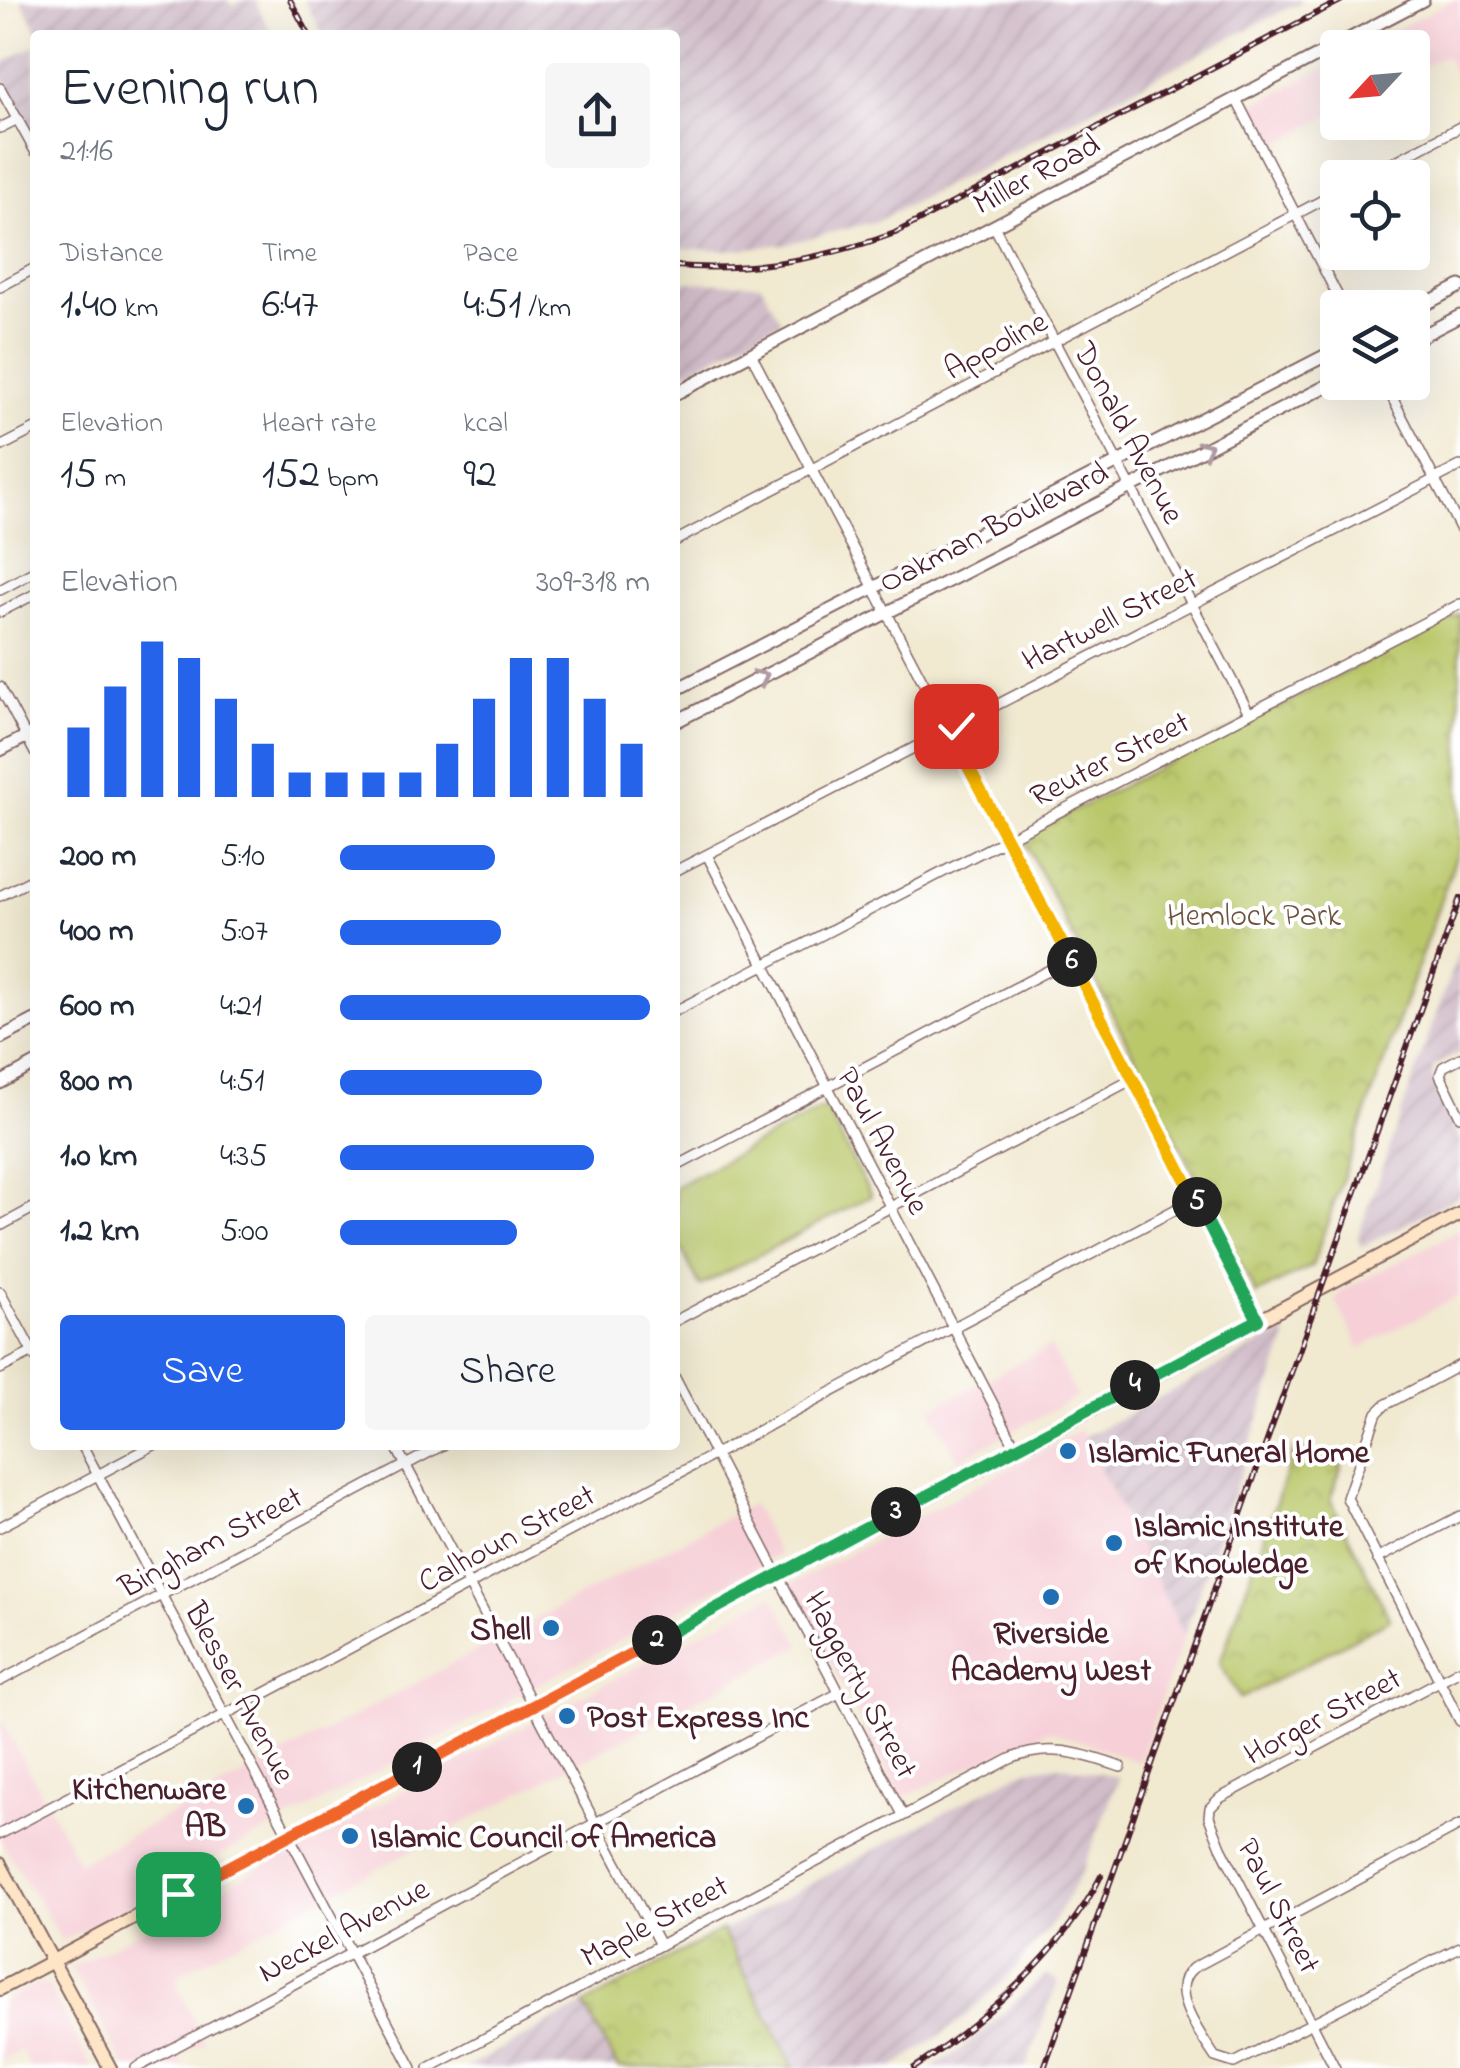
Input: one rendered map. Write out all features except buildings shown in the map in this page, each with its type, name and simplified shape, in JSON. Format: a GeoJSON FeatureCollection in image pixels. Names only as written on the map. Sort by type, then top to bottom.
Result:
{"type":"FeatureCollection","features":[{"type":"Feature","properties":{"kind":"main road"},"geometry":{"type":"LineString","coordinates":[[0,1989],[1460,1214]]}},
{"type":"Feature","properties":{"kind":"main road"},"geometry":{"type":"LineString","coordinates":[[0,1864],[110,2068]]}},
{"type":"Feature","properties":{"kind":"street","name":"Miller Road"},"geometry":{"type":"LineString","coordinates":[[680,391],[1423,0]]}},
{"type":"Feature","properties":{"kind":"street"},"geometry":{"type":"LineString","coordinates":[[0,88],[30,142]]}},
{"type":"Feature","properties":{"kind":"street"},"geometry":{"type":"LineString","coordinates":[[1236,99],[1335,290]]}},
{"type":"Feature","properties":{"kind":"street"},"geometry":{"type":"LineString","coordinates":[[0,128],[18,119]]}},
{"type":"Feature","properties":{"kind":"street"},"geometry":{"type":"LineString","coordinates":[[1398,160],[1460,127]]}},
{"type":"Feature","properties":{"kind":"street","name":"Appoline"},"geometry":{"type":"LineString","coordinates":[[680,537],[1320,201]]}},
{"type":"Feature","properties":{"kind":"street","name":"Donald Avenue"},"geometry":{"type":"LineString","coordinates":[[994,226],[1249,713]]}},
{"type":"Feature","properties":{"kind":"street"},"geometry":{"type":"LineString","coordinates":[[0,286],[30,271]]}},
{"type":"Feature","properties":{"kind":"street"},"geometry":{"type":"LineString","coordinates":[[1430,302],[1460,286]]}},
{"type":"Feature","properties":{"kind":"street"},"geometry":{"type":"LineString","coordinates":[[1430,332],[1460,316]]}},
{"type":"Feature","properties":{"kind":"street"},"geometry":{"type":"LineString","coordinates":[[751,354],[1258,1320]]}},
{"type":"Feature","properties":{"kind":"street","name":"Oakman Boulevard"},"geometry":{"type":"LineString","coordinates":[[680,687],[1320,358]]}},
{"type":"Feature","properties":{"kind":"street","name":"Oakman Boulevard"},"geometry":{"type":"LineString","coordinates":[[680,719],[1320,389]]}},
{"type":"Feature","properties":{"kind":"street"},"geometry":{"type":"LineString","coordinates":[[1393,400],[1460,528]]}},
{"type":"Feature","properties":{"kind":"street"},"geometry":{"type":"LineString","coordinates":[[0,448],[30,432]]}},
{"type":"Feature","properties":{"kind":"street","name":"Hartwell Street"},"geometry":{"type":"LineString","coordinates":[[680,868],[1460,466]]}},
{"type":"Feature","properties":{"kind":"street"},"geometry":{"type":"LineString","coordinates":[[0,590],[30,574]]}},
{"type":"Feature","properties":{"kind":"street"},"geometry":{"type":"LineString","coordinates":[[0,612],[30,597]]}},
{"type":"Feature","properties":{"kind":"street","name":"Reuter Street"},"geometry":{"type":"LineString","coordinates":[[680,1008],[1460,604]]}},
{"type":"Feature","properties":{"kind":"street"},"geometry":{"type":"LineString","coordinates":[[0,686],[30,732]]}},
{"type":"Feature","properties":{"kind":"street"},"geometry":{"type":"LineString","coordinates":[[0,750],[30,735]]}},
{"type":"Feature","properties":{"kind":"street","name":"Paul Avenue"},"geometry":{"type":"LineString","coordinates":[[707,855],[1016,1448]]}},
{"type":"Feature","properties":{"kind":"street"},"geometry":{"type":"LineString","coordinates":[[0,896],[30,881]]}},
{"type":"Feature","properties":{"kind":"street"},"geometry":{"type":"LineString","coordinates":[[680,1164],[1070,958]]}},
{"type":"Feature","properties":{"kind":"street"},"geometry":{"type":"LineString","coordinates":[[0,1038],[30,1023]]}},
{"type":"Feature","properties":{"kind":"street"},"geometry":{"type":"LineString","coordinates":[[1460,1058],[1441,1070],[1441,1080],[1460,1116]]}},
{"type":"Feature","properties":{"kind":"street"},"geometry":{"type":"LineString","coordinates":[[0,1083],[30,1067]]}},
{"type":"Feature","properties":{"kind":"street"},"geometry":{"type":"LineString","coordinates":[[680,1318],[1133,1079]]}},
{"type":"Feature","properties":{"kind":"street","name":"Calhoun Street"},"geometry":{"type":"LineString","coordinates":[[0,1834],[1195,1199]]}},
{"type":"Feature","properties":{"kind":"street"},"geometry":{"type":"LineString","coordinates":[[0,1226],[30,1211]]}},
{"type":"Feature","properties":{"kind":"street"},"geometry":{"type":"LineString","coordinates":[[0,1292],[30,1346]]}},
{"type":"Feature","properties":{"kind":"street"},"geometry":{"type":"LineString","coordinates":[[0,1369],[30,1355]]}},
{"type":"Feature","properties":{"kind":"street"},"geometry":{"type":"LineString","coordinates":[[1460,1365],[1385,1406],[1375,1417],[1347,1501],[1460,1721]]}},
{"type":"Feature","properties":{"kind":"street","name":"Haggerty Street"},"geometry":{"type":"LineString","coordinates":[[680,1388],[902,1816]]}},
{"type":"Feature","properties":{"kind":"street","name":"Blesser Avenue"},"geometry":{"type":"LineString","coordinates":[[85,1450],[412,2068]]}},
{"type":"Feature","properties":{"kind":"street"},"geometry":{"type":"LineString","coordinates":[[0,1526],[145,1450]]}},
{"type":"Feature","properties":{"kind":"street"},"geometry":{"type":"LineString","coordinates":[[398,1450],[660,1945]]}},
{"type":"Feature","properties":{"kind":"street","name":"Bingham Street"},"geometry":{"type":"LineString","coordinates":[[0,1680],[434,1450]]}},
{"type":"Feature","properties":{"kind":"street"},"geometry":{"type":"LineString","coordinates":[[1377,1560],[1460,1516]]}},
{"type":"Feature","properties":{"kind":"street","name":"Horger Street"},"geometry":{"type":"LineString","coordinates":[[1210,1808],[1220,1798],[1460,1670]]}},
{"type":"Feature","properties":{"kind":"street","name":"Neckel Avenue"},"geometry":{"type":"LineString","coordinates":[[136,2068],[839,1694]]}},
{"type":"Feature","properties":{"kind":"street","name":"Maple Street"},"geometry":{"type":"LineString","coordinates":[[429,2068],[1022,1754],[1045,1749],[1070,1750],[1121,1767]]}},
{"type":"Feature","properties":{"kind":"street","name":"Paul Street"},"geometry":{"type":"LineString","coordinates":[[1210,1808],[1209,1818],[1216,1836],[1312,2023]]}},
{"type":"Feature","properties":{"kind":"street"},"geometry":{"type":"LineString","coordinates":[[1460,1825],[1190,1970],[1182,1980],[1181,1992],[1211,2051],[1220,2061],[1241,2061],[1460,1947]]}},
{"type":"Feature","properties":{"kind":"street"},"geometry":{"type":"LineString","coordinates":[[1312,2023],[1335,2068]]}},
{"type":"Feature","properties":{"kind":"shaded area"},"geometry":{"type":"Polygon","coordinates":[[[21,0],[228,0],[232,6],[243,0],[255,0],[270,30],[37,30],[21,0]]]}},
{"type":"Feature","properties":{"kind":"shaded area"},"geometry":{"type":"Polygon","coordinates":[[[304,0],[1304,0],[877,221],[785,244],[729,250],[680,248],[680,30],[320,30],[304,0]]]}},
{"type":"Feature","properties":{"kind":"shaded area"},"geometry":{"type":"Polygon","coordinates":[[[1460,0],[1460,84],[1445,55],[1430,63],[1430,30],[1396,30],[1460,0]]]}},
{"type":"Feature","properties":{"kind":"shaded area"},"geometry":{"type":"Polygon","coordinates":[[[30,49],[30,128],[0,72],[0,64],[30,49]]]}},
{"type":"Feature","properties":{"kind":"shaded area"},"geometry":{"type":"Polygon","coordinates":[[[1320,70],[1320,121],[1271,147],[1250,107],[1320,70]]]}},
{"type":"Feature","properties":{"kind":"shaded area"},"geometry":{"type":"Polygon","coordinates":[[[680,282],[761,284],[781,321],[680,375],[680,282]]]}},
{"type":"Feature","properties":{"kind":"shaded area"},"geometry":{"type":"Polygon","coordinates":[[[1460,947],[1460,1053],[1433,1067],[1433,1085],[1460,1140],[1460,1195],[1361,1247],[1358,1236],[1460,947]]]}},
{"type":"Feature","properties":{"kind":"shaded area"},"geometry":{"type":"Polygon","coordinates":[[[1460,1230],[1460,1295],[1360,1348],[1336,1301],[1342,1291],[1460,1230]]]}},
{"type":"Feature","properties":{"kind":"shaded area"},"geometry":{"type":"Polygon","coordinates":[[[1284,1332],[1287,1338],[1184,1635],[1084,1437],[1284,1332]]]}},
{"type":"Feature","properties":{"kind":"shaded area"},"geometry":{"type":"Polygon","coordinates":[[[1050,1346],[1077,1397],[958,1460],[931,1409],[1050,1346]]]}},
{"type":"Feature","properties":{"kind":"shaded area"},"geometry":{"type":"Polygon","coordinates":[[[1081,1430],[1184,1635],[1139,1762],[1049,1730],[901,1798],[790,1585],[1081,1430]]]}},
{"type":"Feature","properties":{"kind":"shaded area"},"geometry":{"type":"Polygon","coordinates":[[[752,1504],[779,1555],[62,1941],[0,1839],[0,1717],[79,1863],[752,1504]]]}},
{"type":"Feature","properties":{"kind":"shaded area"},"geometry":{"type":"Polygon","coordinates":[[[772,1595],[801,1645],[180,1973],[177,1985],[204,2042],[178,2056],[184,2068],[126,2068],[71,1968],[772,1595]]]}},
{"type":"Feature","properties":{"kind":"shaded area"},"geometry":{"type":"Polygon","coordinates":[[[1059,1765],[1119,1777],[1081,1874],[1054,1920],[1013,1972],[962,2020],[893,2068],[466,2068],[1024,1770],[1059,1765]]]}},
{"type":"Feature","properties":{"kind":"shaded area"},"geometry":{"type":"Polygon","coordinates":[[[1046,1974],[1058,1981],[1026,2068],[932,2068],[963,2048],[1046,1974]]]}},
{"type":"Feature","properties":{"kind":"shaded area"},"geometry":{"type":"Polygon","coordinates":[[[37,1983],[48,1986],[92,2068],[29,2068],[21,2050],[0,2060],[0,2003],[37,1983]]]}},
{"type":"Feature","properties":{"kind":"green space","name":"Hemlock Park"},"geometry":{"type":"Polygon","coordinates":[[[1460,614],[1460,845],[1312,1266],[1256,1294],[1022,837],[1460,614]]]}},
{"type":"Feature","properties":{"kind":"green space"},"geometry":{"type":"Polygon","coordinates":[[[825,1107],[871,1196],[700,1286],[680,1246],[680,1184],[825,1107]]]}},
{"type":"Feature","properties":{"kind":"green space"},"geometry":{"type":"Polygon","coordinates":[[[1295,1448],[1342,1466],[1330,1499],[1390,1619],[1240,1699],[1220,1663],[1295,1448]]]}},
{"type":"Feature","properties":{"kind":"green space"},"geometry":{"type":"Polygon","coordinates":[[[722,1930],[794,2068],[618,2068],[584,2005],[722,1930]]]}},
{"type":"Feature","properties":{"kind":"railway"},"geometry":{"type":"LineString","coordinates":[[290,0],[306,30]]}},
{"type":"Feature","properties":{"kind":"railway"},"geometry":{"type":"LineString","coordinates":[[680,266],[787,262],[895,233],[1342,0]]}},
{"type":"Feature","properties":{"kind":"railway"},"geometry":{"type":"LineString","coordinates":[[1044,2068],[1460,898]]}},
{"type":"Feature","properties":{"kind":"railway"},"geometry":{"type":"LineString","coordinates":[[914,2068],[967,2029],[1019,1983],[1066,1931],[1101,1876]]}},
{"type":"Feature","properties":{"kind":"place","name":"Islamic Funeral Home"},"geometry":{"type":"Point","coordinates":[1068,1451]}},
{"type":"Feature","properties":{"kind":"place","name":"Islamic Institute of Knowledge"},"geometry":{"type":"Point","coordinates":[1114,1543]}},
{"type":"Feature","properties":{"kind":"place","name":"Riverside Academy West"},"geometry":{"type":"Point","coordinates":[1051,1597]}},
{"type":"Feature","properties":{"kind":"place","name":"Shell"},"geometry":{"type":"Point","coordinates":[551,1628]}},
{"type":"Feature","properties":{"kind":"place","name":"Post Express Inc"},"geometry":{"type":"Point","coordinates":[567,1716]}},
{"type":"Feature","properties":{"kind":"place","name":"Kitchenware AB"},"geometry":{"type":"Point","coordinates":[246,1806]}},
{"type":"Feature","properties":{"kind":"place","name":"Islamic Council of America"},"geometry":{"type":"Point","coordinates":[350,1836]}},
{"type":"Feature","properties":{"kind":"route"},"geometry":{"type":"LineString","coordinates":[[178,1894],[1258,1320],[948,729],[956,726]]}}]}
